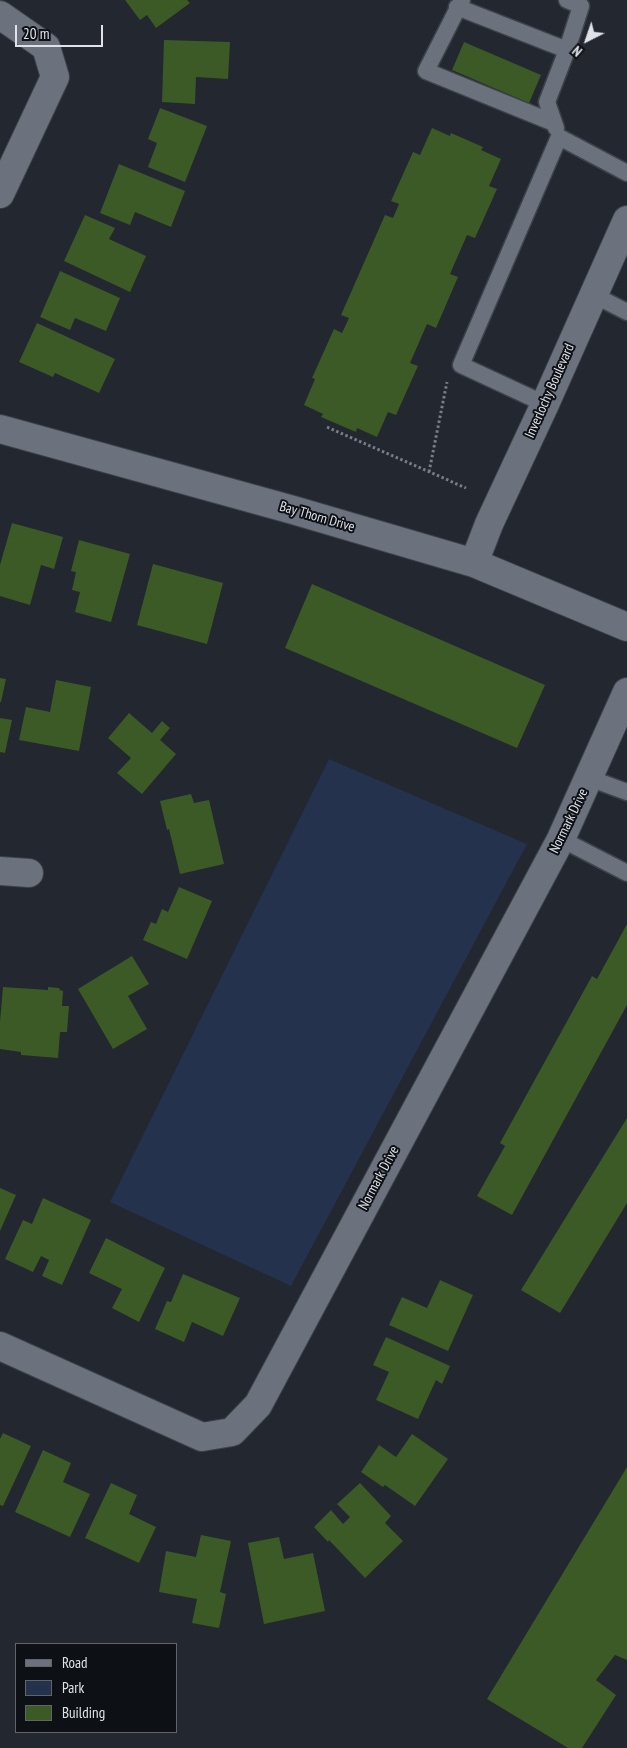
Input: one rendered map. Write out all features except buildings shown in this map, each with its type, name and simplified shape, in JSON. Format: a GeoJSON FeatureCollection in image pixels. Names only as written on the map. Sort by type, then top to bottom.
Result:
{"type":"FeatureCollection","features":[{"type":"Feature","properties":{"kind":"street"},"geometry":{"type":"LineString","coordinates":[[0,15],[46,47],[55,77],[0,194]]}},
{"type":"Feature","properties":{"kind":"street","name":"Inverlochy Boulevard"},"geometry":{"type":"LineString","coordinates":[[474,563],[489,524],[627,220]]}},
{"type":"Feature","properties":{"kind":"street","name":"Bay Thorn Drive"},"geometry":{"type":"LineString","coordinates":[[0,428],[474,563],[627,627]]}},
{"type":"Feature","properties":{"kind":"street","name":"Normark Drive"},"geometry":{"type":"LineString","coordinates":[[0,1346],[202,1437],[232,1432],[258,1405],[561,839],[627,692]]}},
{"type":"Feature","properties":{"kind":"street"},"geometry":{"type":"LineString","coordinates":[[0,871],[29,872]]}},
{"type":"Feature","properties":{"kind":"lane"},"geometry":{"type":"LineString","coordinates":[[545,404],[461,365],[557,130],[546,102],[567,50],[581,6],[567,0]]}},
{"type":"Feature","properties":{"kind":"lane"},"geometry":{"type":"LineString","coordinates":[[567,50],[459,4],[426,71],[557,130],[627,173]]}},
{"type":"Feature","properties":{"kind":"lane"},"geometry":{"type":"LineString","coordinates":[[594,295],[627,312]]}},
{"type":"Feature","properties":{"kind":"lane"},"geometry":{"type":"LineString","coordinates":[[589,778],[627,792]]}},
{"type":"Feature","properties":{"kind":"lane"},"geometry":{"type":"LineString","coordinates":[[561,839],[627,873]]}},
{"type":"Feature","properties":{"kind":"path"},"geometry":{"type":"LineString","coordinates":[[429,472],[449,372],[461,365]]}},
{"type":"Feature","properties":{"kind":"path"},"geometry":{"type":"LineString","coordinates":[[327,427],[466,488]]}},
{"type":"Feature","properties":{"kind":"green space"},"geometry":{"type":"Polygon","coordinates":[[[329,759],[527,844],[291,1286],[110,1202],[329,759]]]}}]}
